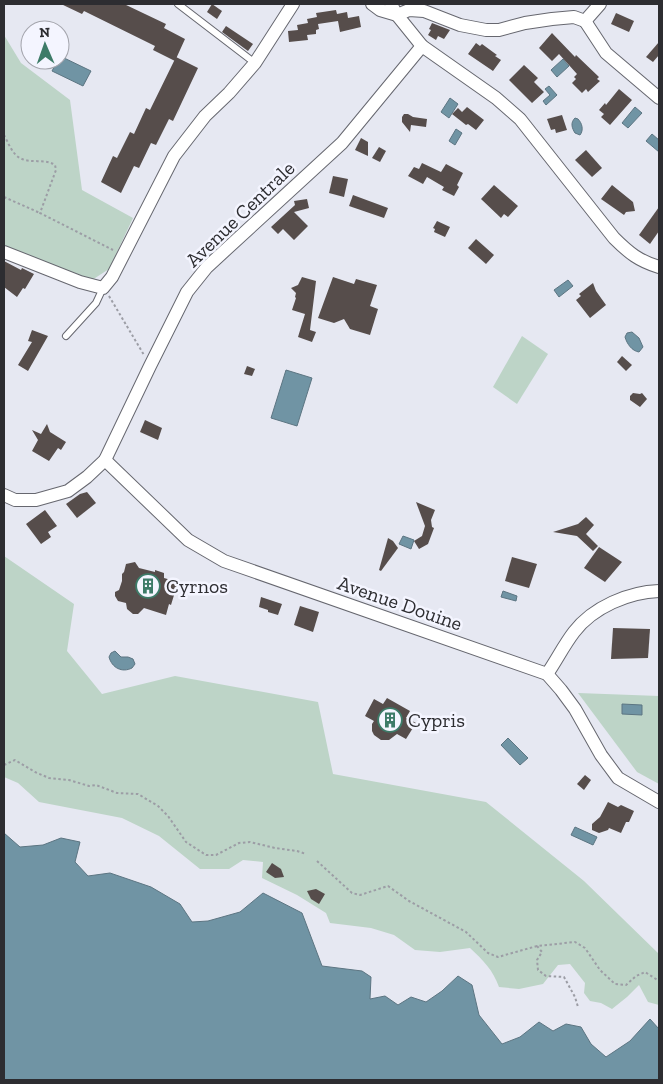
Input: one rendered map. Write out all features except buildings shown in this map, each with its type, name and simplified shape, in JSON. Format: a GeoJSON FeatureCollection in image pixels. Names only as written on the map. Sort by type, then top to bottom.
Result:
{"type":"FeatureCollection","features":[{"type":"Feature","properties":{"kind":"street"},"geometry":{"type":"LineString","coordinates":[[4,252],[80,282],[102,288],[112,277],[174,156],[205,116],[255,63],[293,4]]}},
{"type":"Feature","properties":{"kind":"street"},"geometry":{"type":"LineString","coordinates":[[372,4],[380,10],[424,11],[460,25],[486,30],[499,30],[525,23],[574,17],[585,21],[606,52],[659,98]]}},
{"type":"Feature","properties":{"kind":"street"},"geometry":{"type":"LineString","coordinates":[[585,21],[600,4]]}},
{"type":"Feature","properties":{"kind":"street"},"geometry":{"type":"LineString","coordinates":[[394,9],[422,46],[514,112],[614,238],[644,263],[659,267]]}},
{"type":"Feature","properties":{"kind":"street","name":"Avenue Centrale"},"geometry":{"type":"LineString","coordinates":[[105,460],[187,292],[207,267],[342,143],[422,46]]}},
{"type":"Feature","properties":{"kind":"street"},"geometry":{"type":"LineString","coordinates":[[4,495],[15,500],[36,500],[68,491],[105,460]]}},
{"type":"Feature","properties":{"kind":"street","name":"Avenue Douine"},"geometry":{"type":"LineString","coordinates":[[105,460],[188,540],[224,561],[547,674]]}},
{"type":"Feature","properties":{"kind":"street"},"geometry":{"type":"LineString","coordinates":[[659,591],[650,591],[614,601],[590,617],[574,631],[547,674],[570,702],[601,755],[618,778],[659,802]]}},
{"type":"Feature","properties":{"kind":"lane"},"geometry":{"type":"LineString","coordinates":[[178,4],[255,63]]}},
{"type":"Feature","properties":{"kind":"lane"},"geometry":{"type":"LineString","coordinates":[[66,336],[96,303],[102,288]]}},
{"type":"Feature","properties":{"kind":"path"},"geometry":{"type":"LineString","coordinates":[[4,135],[13,151],[20,158],[48,161],[55,165],[56,170],[40,212]]}},
{"type":"Feature","properties":{"kind":"path"},"geometry":{"type":"LineString","coordinates":[[4,197],[40,212],[123,255]]}},
{"type":"Feature","properties":{"kind":"path"},"geometry":{"type":"LineString","coordinates":[[102,288],[112,300],[150,366]]}},
{"type":"Feature","properties":{"kind":"path"},"geometry":{"type":"LineString","coordinates":[[4,765],[15,760],[49,778],[69,780],[89,786],[96,785],[117,793],[138,794],[158,806],[168,816],[186,842],[206,855],[216,856],[239,843],[250,842],[306,854]]}},
{"type":"Feature","properties":{"kind":"path"},"geometry":{"type":"LineString","coordinates":[[317,861],[352,893],[360,895],[388,886],[409,901],[466,932],[488,952],[498,957],[537,946],[575,942],[585,948],[600,970],[614,984],[626,985],[636,976],[645,972],[659,981]]}},
{"type":"Feature","properties":{"kind":"path"},"geometry":{"type":"LineString","coordinates":[[537,946],[542,952],[537,960],[538,970],[546,976],[564,977],[576,997],[578,1007]]}},
{"type":"Feature","properties":{"kind":"green space"},"geometry":{"type":"Polygon","coordinates":[[[4,35],[20,61],[20,70],[30,70],[70,100],[82,190],[133,218],[109,269],[92,280],[4,246],[4,35]]]}},
{"type":"Feature","properties":{"kind":"green space"},"geometry":{"type":"Polygon","coordinates":[[[522,336],[548,354],[517,404],[493,387],[522,336]]]}},
{"type":"Feature","properties":{"kind":"green space"},"geometry":{"type":"Polygon","coordinates":[[[4,556],[74,604],[67,651],[102,694],[175,676],[318,702],[333,774],[486,802],[584,881],[659,954],[659,1005],[648,1002],[639,985],[612,1009],[601,1003],[590,1001],[584,993],[585,983],[570,964],[558,965],[543,984],[519,989],[499,987],[494,975],[470,948],[440,952],[415,950],[394,935],[371,928],[330,923],[326,913],[297,895],[262,878],[263,862],[243,860],[229,869],[200,869],[159,836],[122,818],[39,802],[18,783],[4,777],[4,556]]]}},
{"type":"Feature","properties":{"kind":"green space"},"geometry":{"type":"Polygon","coordinates":[[[578,693],[659,696],[659,784],[637,772],[578,693]]]}},
{"type":"Feature","properties":{"kind":"water"},"geometry":{"type":"Polygon","coordinates":[[[563,59],[569,66],[557,77],[551,70],[563,59]]]}},
{"type":"Feature","properties":{"kind":"water"},"geometry":{"type":"Polygon","coordinates":[[[70,61],[91,71],[83,86],[52,71],[70,70],[70,61]]]}},
{"type":"Feature","properties":{"kind":"water"},"geometry":{"type":"Polygon","coordinates":[[[549,86],[557,95],[546,105],[543,101],[550,95],[545,89],[549,86]]]}},
{"type":"Feature","properties":{"kind":"water"},"geometry":{"type":"Polygon","coordinates":[[[450,98],[458,104],[449,118],[441,112],[450,98]]]}},
{"type":"Feature","properties":{"kind":"water"},"geometry":{"type":"Polygon","coordinates":[[[635,107],[642,113],[628,128],[622,123],[635,107]]]}},
{"type":"Feature","properties":{"kind":"water"},"geometry":{"type":"Polygon","coordinates":[[[575,118],[578,119],[581,125],[582,131],[580,135],[575,133],[572,127],[572,122],[575,118]]]}},
{"type":"Feature","properties":{"kind":"water"},"geometry":{"type":"Polygon","coordinates":[[[456,129],[462,133],[455,145],[449,141],[456,129]]]}},
{"type":"Feature","properties":{"kind":"water"},"geometry":{"type":"Polygon","coordinates":[[[652,134],[659,140],[659,152],[646,141],[652,134]]]}},
{"type":"Feature","properties":{"kind":"water"},"geometry":{"type":"Polygon","coordinates":[[[568,280],[573,286],[559,297],[554,290],[568,280]]]}},
{"type":"Feature","properties":{"kind":"water"},"geometry":{"type":"Polygon","coordinates":[[[632,332],[639,338],[643,347],[639,352],[632,349],[626,340],[627,333],[632,332]]]}},
{"type":"Feature","properties":{"kind":"water"},"geometry":{"type":"Polygon","coordinates":[[[286,370],[312,378],[297,426],[271,418],[286,370]]]}},
{"type":"Feature","properties":{"kind":"water"},"geometry":{"type":"Polygon","coordinates":[[[403,536],[414,540],[411,549],[399,544],[403,536]]]}},
{"type":"Feature","properties":{"kind":"water"},"geometry":{"type":"Polygon","coordinates":[[[503,591],[517,596],[516,601],[501,597],[503,591]]]}},
{"type":"Feature","properties":{"kind":"water"},"geometry":{"type":"Polygon","coordinates":[[[115,651],[121,657],[133,659],[135,664],[132,668],[121,670],[112,664],[109,657],[115,651]]]}},
{"type":"Feature","properties":{"kind":"water"},"geometry":{"type":"Polygon","coordinates":[[[622,704],[642,705],[642,715],[622,714],[622,704]]]}},
{"type":"Feature","properties":{"kind":"water"},"geometry":{"type":"Polygon","coordinates":[[[508,738],[528,758],[520,765],[501,745],[508,738]]]}},
{"type":"Feature","properties":{"kind":"water"},"geometry":{"type":"Polygon","coordinates":[[[575,827],[597,837],[593,845],[571,835],[575,827]]]}},
{"type":"Feature","properties":{"kind":"water"},"geometry":{"type":"Polygon","coordinates":[[[4,833],[20,847],[43,845],[61,838],[80,842],[75,862],[88,876],[110,873],[151,887],[180,904],[192,922],[208,921],[240,912],[263,893],[302,913],[322,966],[362,971],[371,977],[370,999],[385,996],[398,1005],[411,997],[426,1002],[442,991],[458,976],[472,985],[479,1015],[502,1044],[520,1037],[539,1022],[553,1031],[566,1024],[581,1027],[591,1044],[606,1057],[630,1041],[650,1019],[659,1029],[659,1080],[4,1080],[4,833]]]}},
{"type":"Feature","properties":{"kind":"place","name":"Cyrnos"},"geometry":{"type":"Point","coordinates":[148,586]}},
{"type":"Feature","properties":{"kind":"place","name":"Cypris"},"geometry":{"type":"Point","coordinates":[390,720]}}]}
